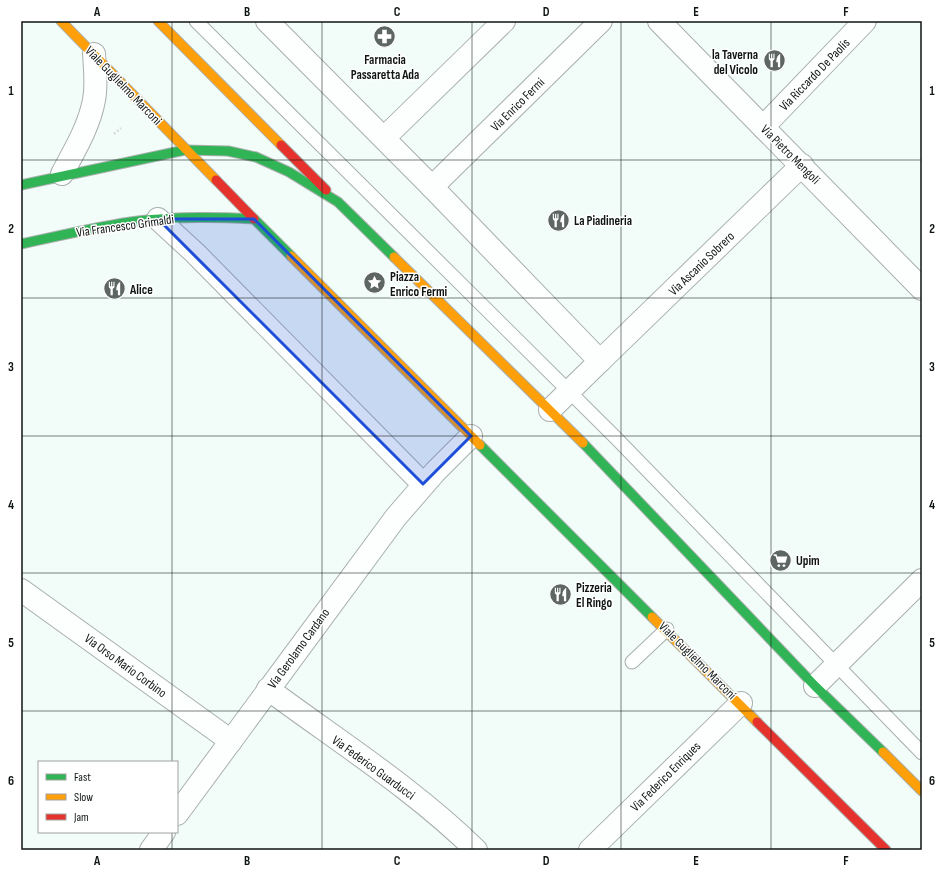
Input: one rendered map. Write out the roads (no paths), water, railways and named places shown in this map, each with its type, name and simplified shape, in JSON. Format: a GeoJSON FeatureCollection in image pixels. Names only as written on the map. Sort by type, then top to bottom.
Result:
{"type":"FeatureCollection","features":[{"type":"Feature","properties":{"kind":"main road","name":"Viale Guglielmo Marconi"},"geometry":{"type":"LineString","coordinates":[[61,21],[185,150]]}},
{"type":"Feature","properties":{"kind":"main road"},"geometry":{"type":"LineString","coordinates":[[165,23],[338,202],[556,416],[815,686],[922,792]]}},
{"type":"Feature","properties":{"kind":"main road"},"geometry":{"type":"LineString","coordinates":[[21,185],[62,174],[185,150],[228,151],[256,157],[289,172],[338,202]]}},
{"type":"Feature","properties":{"kind":"main road"},"geometry":{"type":"LineString","coordinates":[[185,150],[471,436]]}},
{"type":"Feature","properties":{"kind":"main road","name":"Via Francesco Grimaldi"},"geometry":{"type":"LineString","coordinates":[[21,244],[90,228],[158,219],[254,219]]}},
{"type":"Feature","properties":{"kind":"main road","name":"Viale Guglielmo Marconi"},"geometry":{"type":"LineString","coordinates":[[471,436],[667,629],[886,850]]}},
{"type":"Feature","properties":{"kind":"street"},"geometry":{"type":"LineString","coordinates":[[267,21],[432,187],[600,361],[575,398],[556,416]]}},
{"type":"Feature","properties":{"kind":"street"},"geometry":{"type":"LineString","coordinates":[[384,138],[504,21]]}},
{"type":"Feature","properties":{"kind":"street","name":"Via Enrico Fermi"},"geometry":{"type":"LineString","coordinates":[[432,187],[601,21]]}},
{"type":"Feature","properties":{"kind":"street","name":"Via Pietro Mengoli"},"geometry":{"type":"LineString","coordinates":[[659,21],[922,288]]}},
{"type":"Feature","properties":{"kind":"street","name":"Via Riccardo De Paolis"},"geometry":{"type":"LineString","coordinates":[[763,127],[865,21]]}},
{"type":"Feature","properties":{"kind":"street"},"geometry":{"type":"LineString","coordinates":[[62,174],[87,123],[94,101],[96,78],[94,54]]}},
{"type":"Feature","properties":{"kind":"street","name":"Via Ascanio Sobrero"},"geometry":{"type":"LineString","coordinates":[[600,361],[802,165]]}},
{"type":"Feature","properties":{"kind":"street"},"geometry":{"type":"LineString","coordinates":[[158,219],[200,259],[423,484],[471,436]]}},
{"type":"Feature","properties":{"kind":"street","name":"Via Gerolamo Cardano"},"geometry":{"type":"LineString","coordinates":[[178,813],[396,517],[423,484]]}},
{"type":"Feature","properties":{"kind":"street"},"geometry":{"type":"LineString","coordinates":[[815,686],[922,580]]}},
{"type":"Feature","properties":{"kind":"street","name":"Via Orso Mario Corbino"},"geometry":{"type":"LineString","coordinates":[[21,590],[231,741]]}},
{"type":"Feature","properties":{"kind":"street","name":"Via Federico Guarducci"},"geometry":{"type":"LineString","coordinates":[[268,689],[405,790],[453,828],[476,850]]}},
{"type":"Feature","properties":{"kind":"street","name":"Via Federico Enriques"},"geometry":{"type":"LineString","coordinates":[[590,850],[741,703]]}},
{"type":"Feature","properties":{"kind":"street"},"geometry":{"type":"LineString","coordinates":[[151,850],[163,833]]}},
{"type":"Feature","properties":{"kind":"lane"},"geometry":{"type":"LineString","coordinates":[[196,21],[575,398],[922,753]]}},
{"type":"Feature","properties":{"kind":"lane"},"geometry":{"type":"LineString","coordinates":[[632,662],[667,629]]}},
{"type":"Feature","properties":{"kind":"place","name":"Farmacia Passaretta Ada"},"geometry":{"type":"Point","coordinates":[385,37]}},
{"type":"Feature","properties":{"kind":"place","name":"la Taverna del Vicolo"},"geometry":{"type":"Point","coordinates":[774,61]}},
{"type":"Feature","properties":{"kind":"place","name":"La Piadineria"},"geometry":{"type":"Point","coordinates":[558,220]}},
{"type":"Feature","properties":{"kind":"place","name":"Piazza Enrico Fermi"},"geometry":{"type":"Point","coordinates":[374,283]}},
{"type":"Feature","properties":{"kind":"place","name":"Alice"},"geometry":{"type":"Point","coordinates":[114,289]}},
{"type":"Feature","properties":{"kind":"place","name":"Upim"},"geometry":{"type":"Point","coordinates":[780,560]}},
{"type":"Feature","properties":{"kind":"place","name":"Pizzeria El Ringo"},"geometry":{"type":"Point","coordinates":[560,594]}}]}
